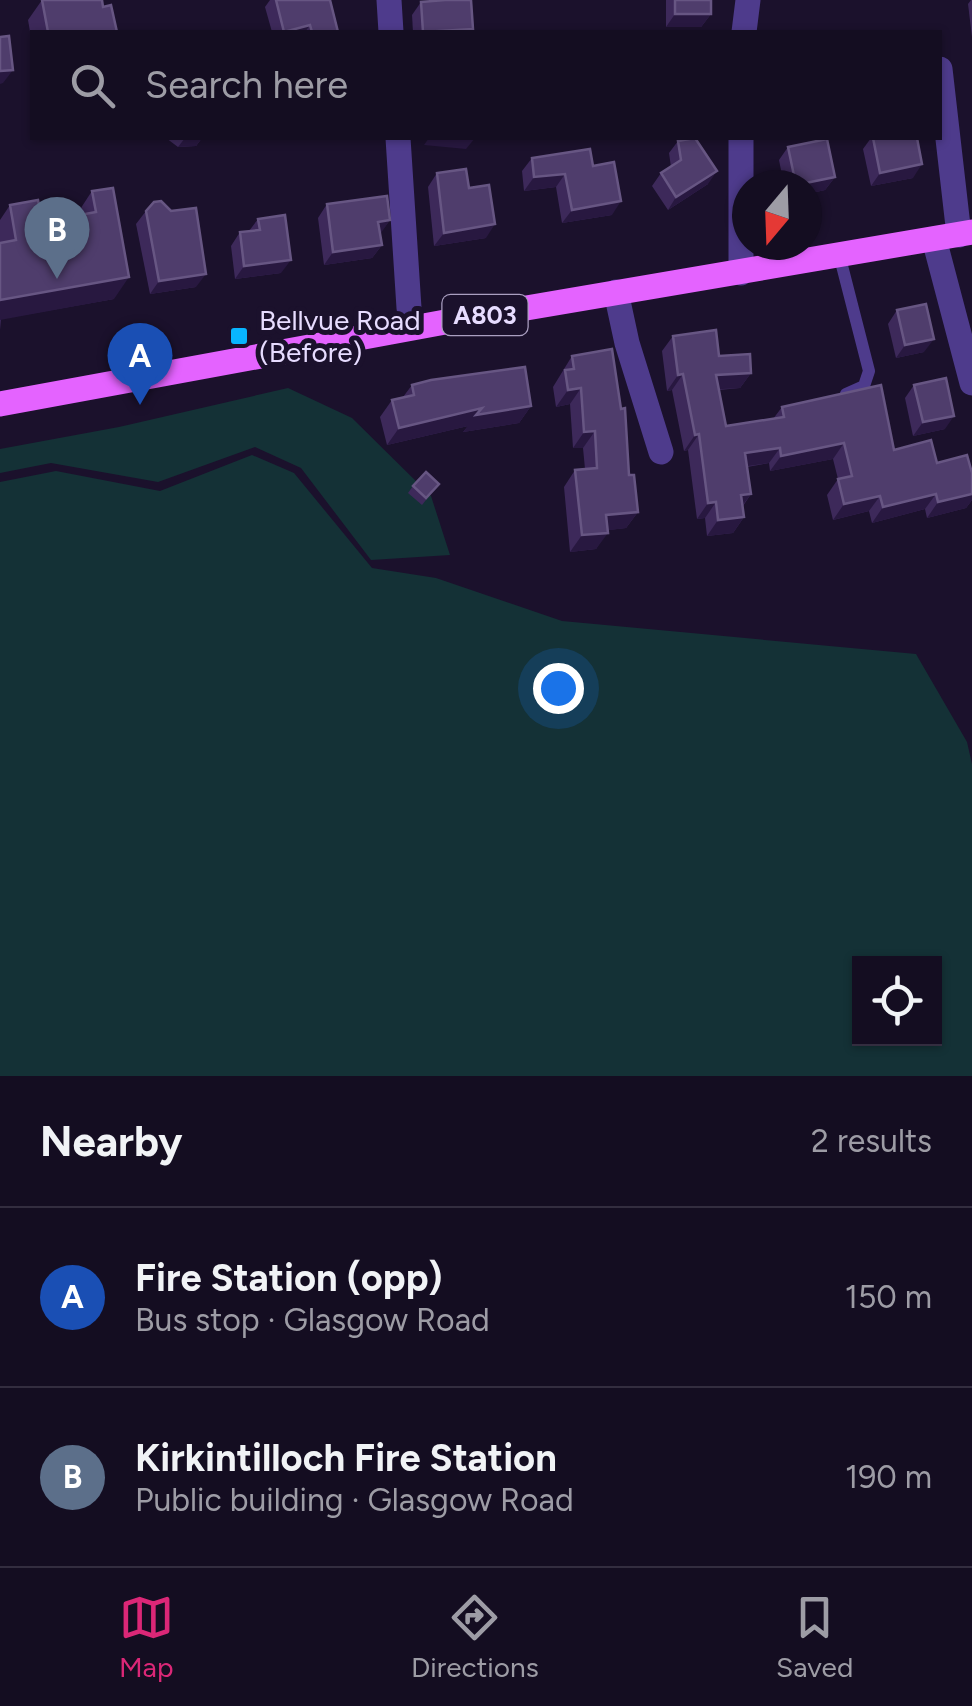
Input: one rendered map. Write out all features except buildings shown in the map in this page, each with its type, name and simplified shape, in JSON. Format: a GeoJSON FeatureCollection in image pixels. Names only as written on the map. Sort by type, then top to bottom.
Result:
{"type":"FeatureCollection","features":[{"type":"Feature","properties":{"kind":"main road","name":"A803"},"geometry":{"type":"LineString","coordinates":[[0,404],[955,235]]}},
{"type":"Feature","properties":{"kind":"street"},"geometry":{"type":"LineString","coordinates":[[389,0],[391,30]]}},
{"type":"Feature","properties":{"kind":"street"},"geometry":{"type":"LineString","coordinates":[[744,30],[748,0]]}},
{"type":"Feature","properties":{"kind":"street"},"geometry":{"type":"LineString","coordinates":[[942,91],[972,383]]}},
{"type":"Feature","properties":{"kind":"street"},"geometry":{"type":"LineString","coordinates":[[398,140],[409,308]]}},
{"type":"Feature","properties":{"kind":"street"},"geometry":{"type":"LineString","coordinates":[[741,140],[741,273]]}},
{"type":"Feature","properties":{"kind":"street"},"geometry":{"type":"LineString","coordinates":[[616,292],[661,452]]}},
{"type":"Feature","properties":{"kind":"lane"},"geometry":{"type":"LineString","coordinates":[[839,396],[864,386],[869,372],[840,254]]}},
{"type":"Feature","properties":{"kind":"green space"},"geometry":{"type":"Polygon","coordinates":[[[288,388],[352,418],[431,496],[450,555],[371,560],[301,468],[255,447],[158,482],[51,463],[0,473],[0,449],[119,427],[288,388]]]}},
{"type":"Feature","properties":{"kind":"green space"},"geometry":{"type":"Polygon","coordinates":[[[252,455],[294,473],[372,568],[436,578],[562,621],[916,654],[967,742],[972,764],[972,1076],[0,1076],[0,482],[56,471],[160,491],[252,455]]]}},
{"type":"Feature","properties":{"kind":"place","name":"Kirkintilloch Fire Station"},"geometry":{"type":"Point","coordinates":[57,279]}},
{"type":"Feature","properties":{"kind":"place","name":"Bellvue Road (Before)"},"geometry":{"type":"Point","coordinates":[239,336]}},
{"type":"Feature","properties":{"kind":"place","name":"Fire Station (opp)"},"geometry":{"type":"Point","coordinates":[140,405]}}]}
